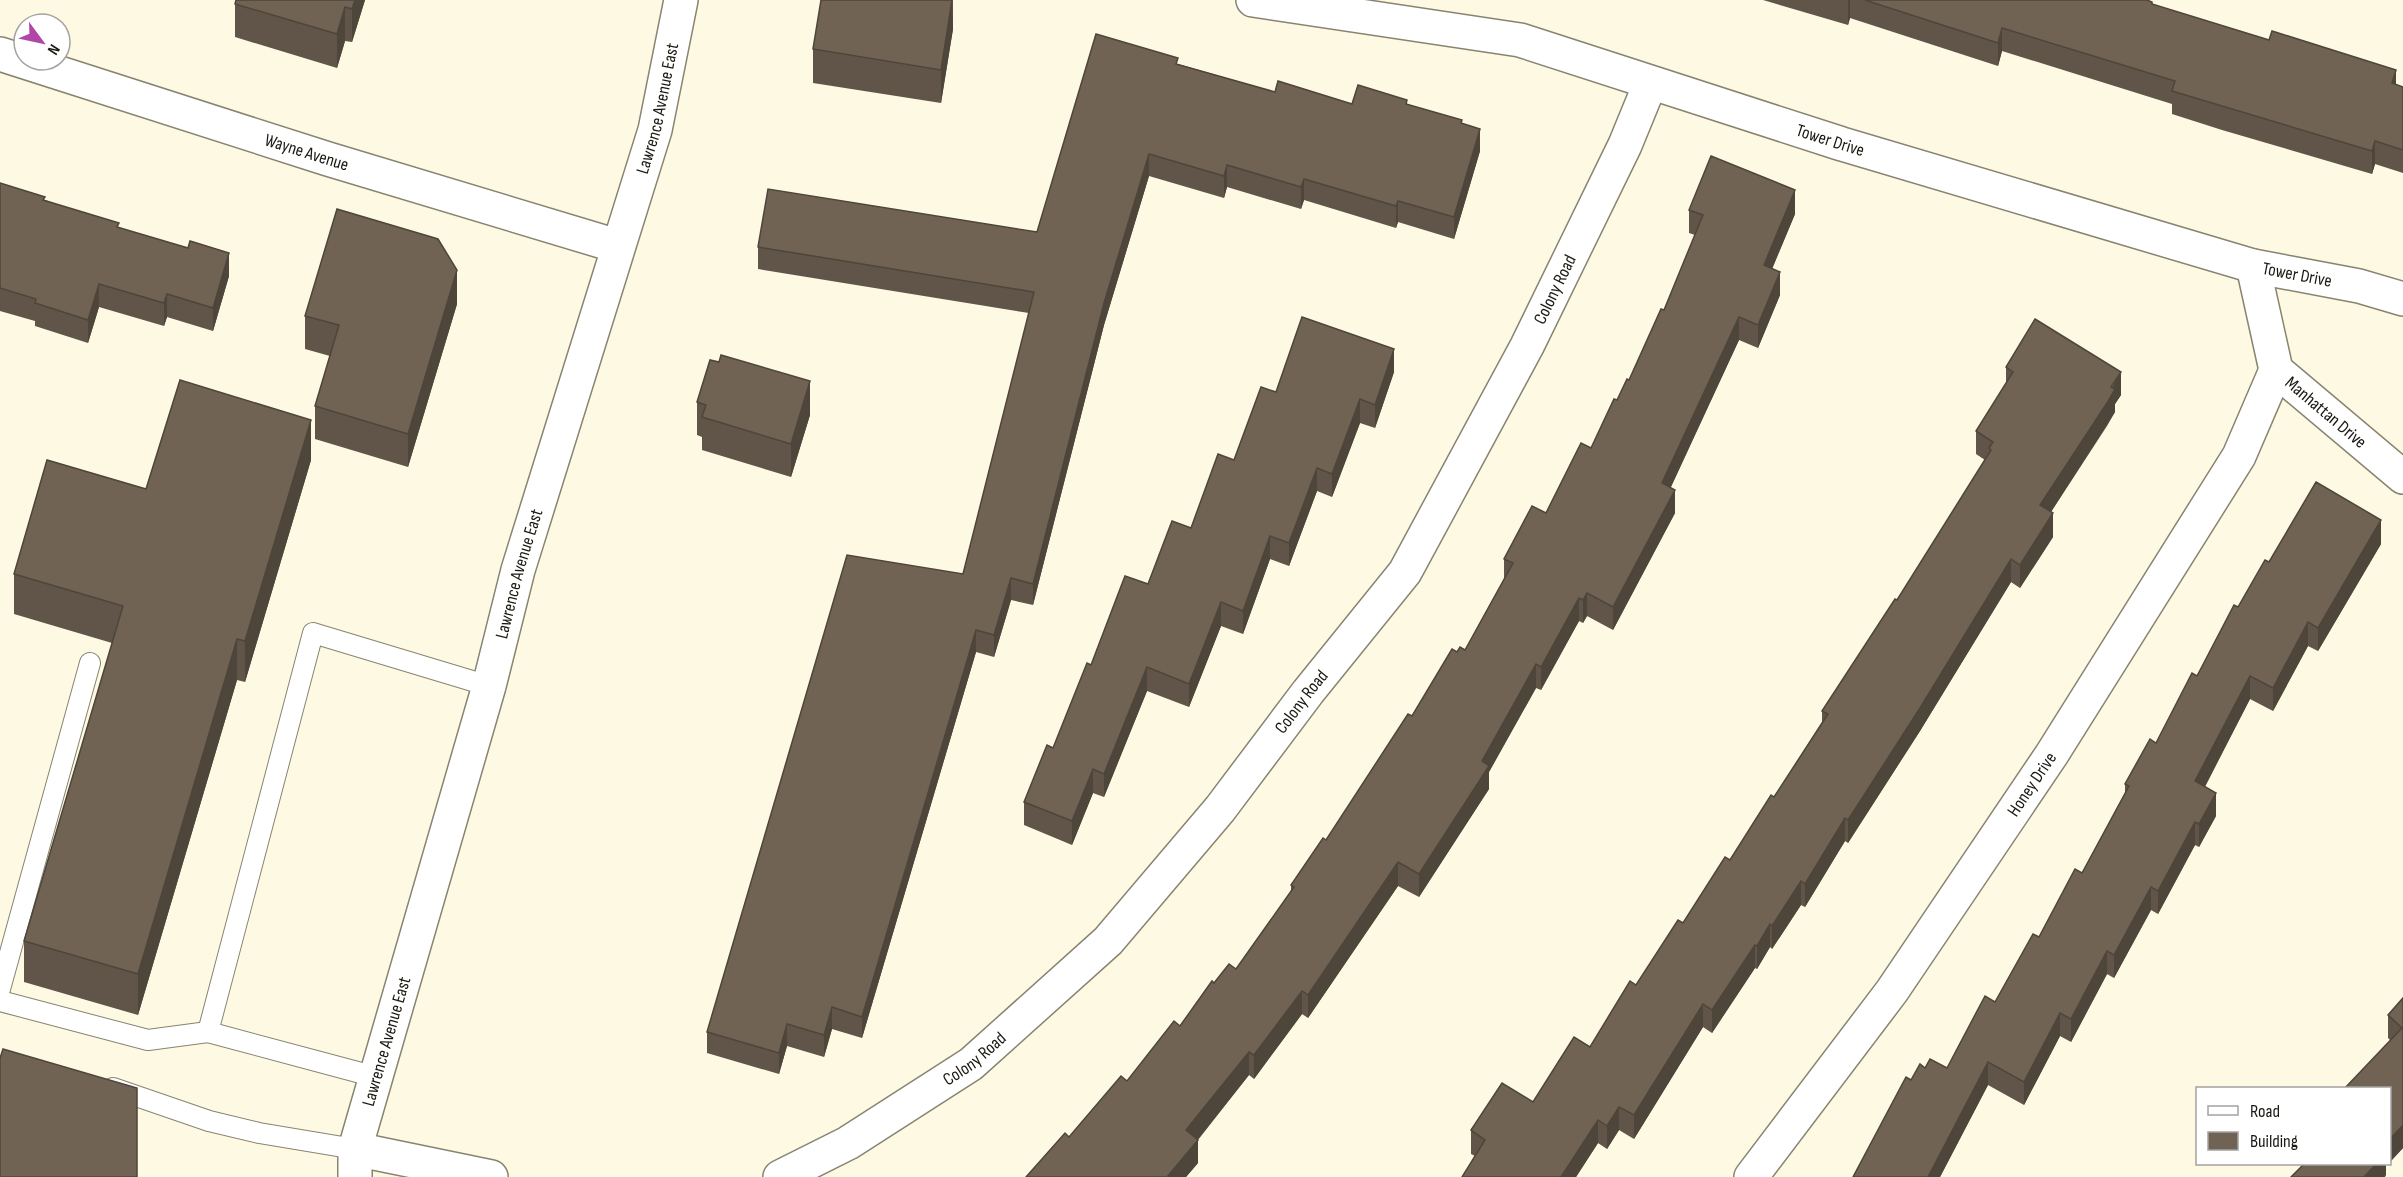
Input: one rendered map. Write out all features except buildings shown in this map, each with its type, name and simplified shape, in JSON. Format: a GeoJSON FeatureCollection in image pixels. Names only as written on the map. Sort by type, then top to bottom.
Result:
{"type":"FeatureCollection","features":[{"type":"Feature","properties":{"kind":"street","name":"Lawrence Avenue East"},"geometry":{"type":"LineString","coordinates":[[333,1177],[355,1163],[376,1077],[489,686],[518,570],[616,246],[655,130],[681,0]]}},
{"type":"Feature","properties":{"kind":"street","name":"Tower Drive"},"geometry":{"type":"LineString","coordinates":[[1253,0],[1520,40],[1650,84],[1842,144],[2253,266],[2359,286],[2403,299]]}},
{"type":"Feature","properties":{"kind":"street","name":"Wayne Avenue"},"geometry":{"type":"LineString","coordinates":[[0,54],[328,159],[616,246]]}},
{"type":"Feature","properties":{"kind":"street","name":"Colony Road"},"geometry":{"type":"LineString","coordinates":[[780,1177],[848,1143],[971,1064],[1108,941],[1221,809],[1308,692],[1405,572],[1527,346],[1625,145],[1650,84]]}},
{"type":"Feature","properties":{"kind":"street","name":"Manhattan Drive"},"geometry":{"type":"LineString","coordinates":[[2253,266],[2276,370],[2403,477]]}},
{"type":"Feature","properties":{"kind":"street","name":"Honey Drive"},"geometry":{"type":"LineString","coordinates":[[1751,1177],[1892,991],[2052,754],[2239,456],[2276,370]]}},
{"type":"Feature","properties":{"kind":"street"},"geometry":{"type":"LineString","coordinates":[[355,1163],[491,1177]]}},
{"type":"Feature","properties":{"kind":"lane"},"geometry":{"type":"LineString","coordinates":[[208,1032],[313,633],[489,686]]}},
{"type":"Feature","properties":{"kind":"lane"},"geometry":{"type":"LineString","coordinates":[[0,988],[90,663]]}},
{"type":"Feature","properties":{"kind":"lane"},"geometry":{"type":"LineString","coordinates":[[0,1001],[148,1040],[208,1032],[376,1077]]}},
{"type":"Feature","properties":{"kind":"lane"},"geometry":{"type":"LineString","coordinates":[[99,1083],[209,1121],[259,1133],[355,1163]]}}]}
